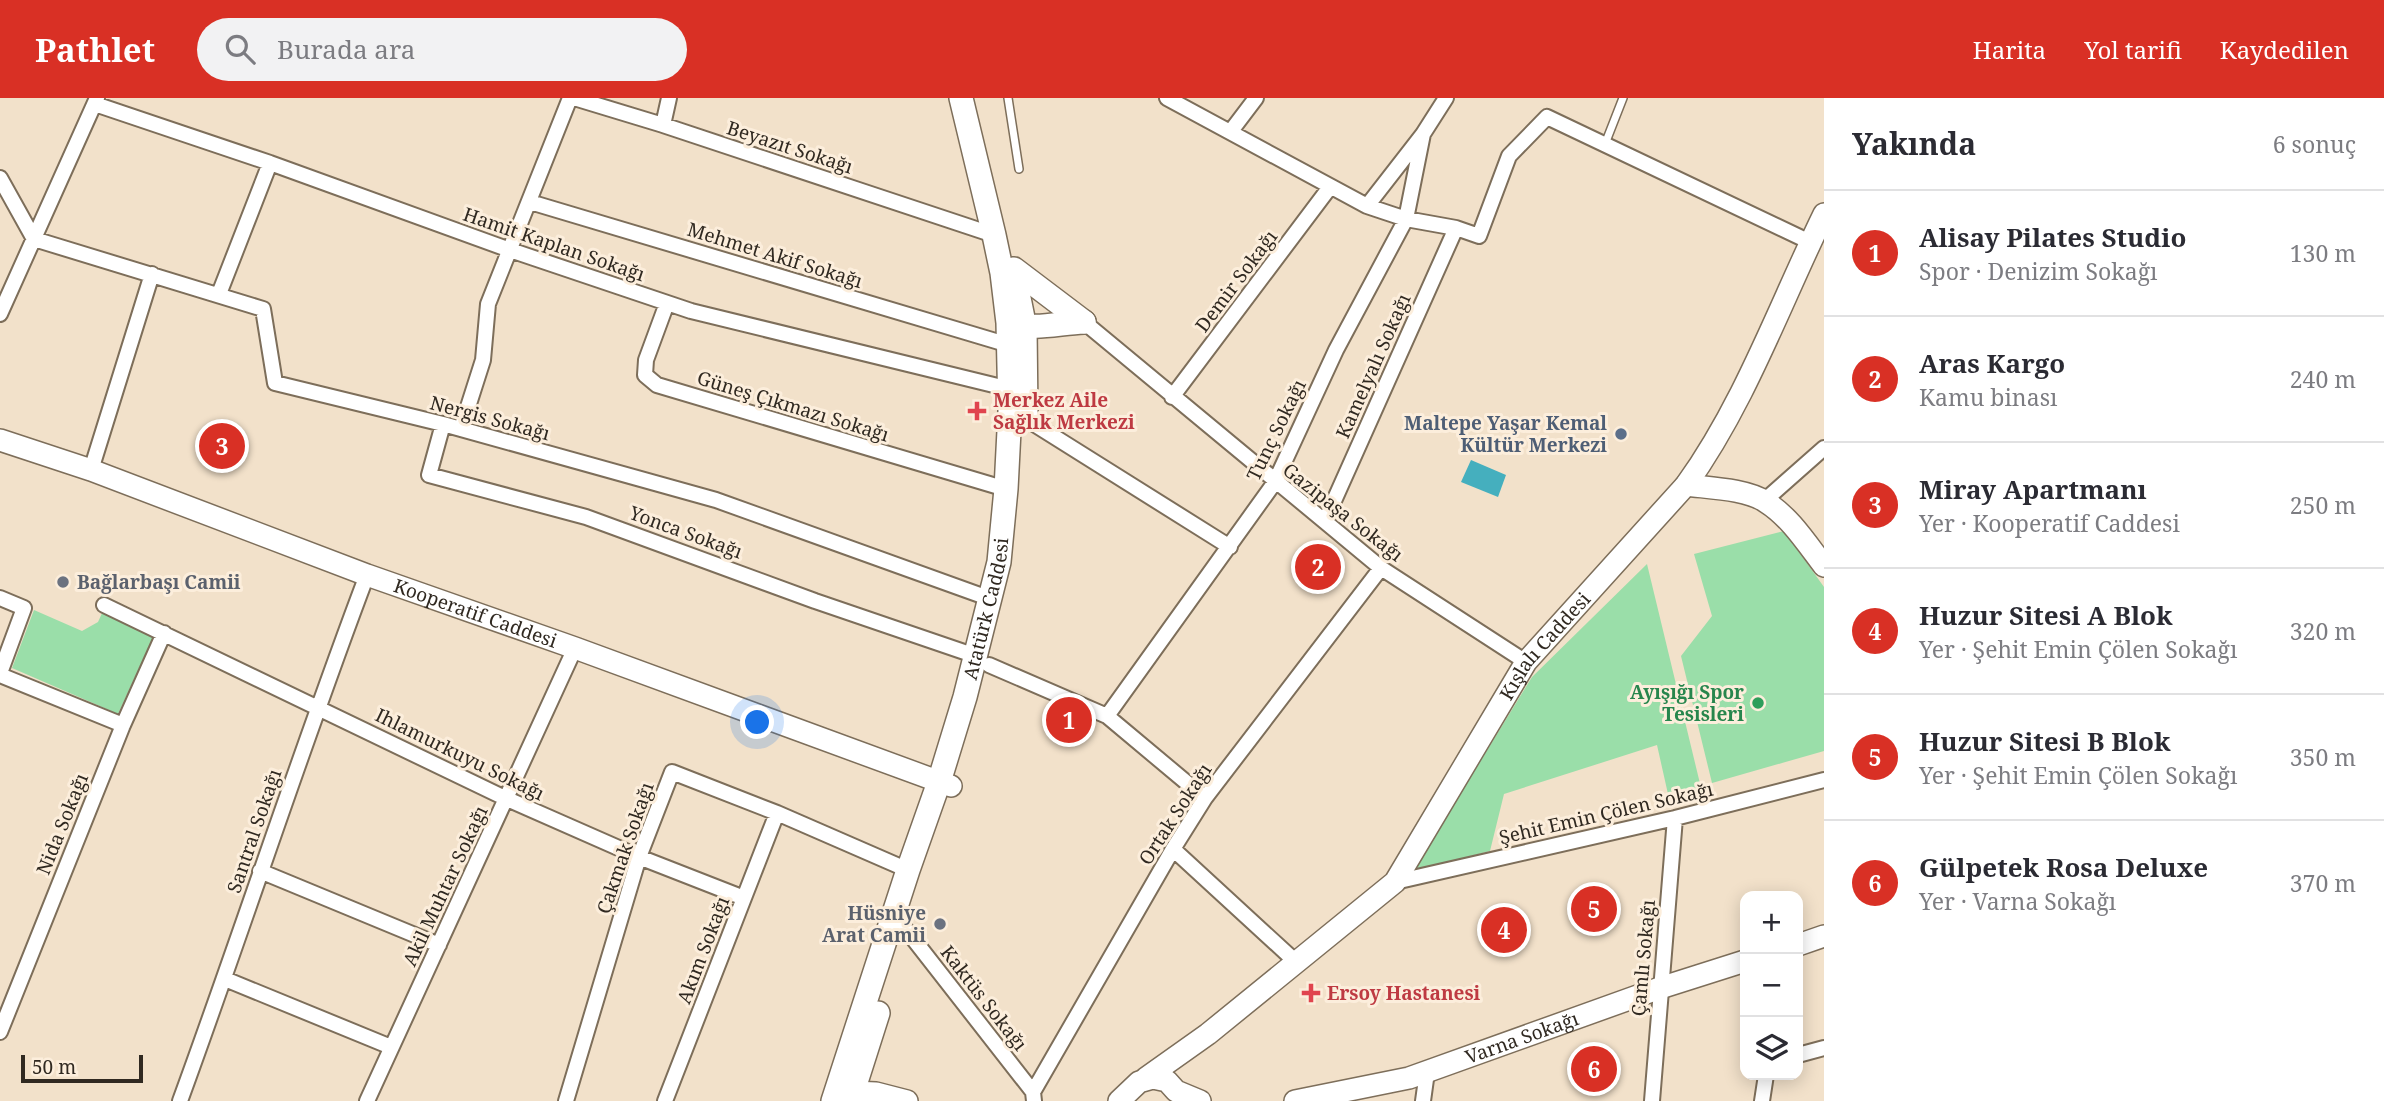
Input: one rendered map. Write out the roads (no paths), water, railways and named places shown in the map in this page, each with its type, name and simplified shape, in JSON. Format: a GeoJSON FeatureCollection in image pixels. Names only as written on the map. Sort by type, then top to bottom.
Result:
{"type":"FeatureCollection","features":[{"type":"Feature","properties":{"kind":"main road","name":"Atatürk Caddesi"},"geometry":{"type":"LineString","coordinates":[[961,98],[1016,326],[1016,406],[999,562],[982,660]]}},
{"type":"Feature","properties":{"kind":"main road","name":"Atatürk Caddesi"},"geometry":{"type":"LineString","coordinates":[[839,1098],[904,927],[982,660],[1004,606],[1016,538],[1014,270],[976,98]]}},
{"type":"Feature","properties":{"kind":"main road"},"geometry":{"type":"LineString","coordinates":[[1014,270],[1084,322]]}},
{"type":"Feature","properties":{"kind":"main road"},"geometry":{"type":"LineString","coordinates":[[1016,326],[1084,322]]}},
{"type":"Feature","properties":{"kind":"main road","name":"Atatürk Caddesi"},"geometry":{"type":"LineString","coordinates":[[839,1098],[908,870],[945,784]]}},
{"type":"Feature","properties":{"kind":"street","name":"Beyazıt Sokağı"},"geometry":{"type":"LineString","coordinates":[[572,98],[663,125],[994,234]]}},
{"type":"Feature","properties":{"kind":"street"},"geometry":{"type":"LineString","coordinates":[[461,429],[483,360],[488,304],[572,98]]}},
{"type":"Feature","properties":{"kind":"street"},"geometry":{"type":"LineString","coordinates":[[663,125],[669,98]]}},
{"type":"Feature","properties":{"kind":"street"},"geometry":{"type":"LineString","coordinates":[[1167,98],[1367,206],[1406,219],[1456,228],[1479,236],[1509,156],[1547,117],[1810,242]]}},
{"type":"Feature","properties":{"kind":"street"},"geometry":{"type":"LineString","coordinates":[[1231,131],[1256,98]]}},
{"type":"Feature","properties":{"kind":"street","name":"Tunç Sokağı"},"geometry":{"type":"LineString","coordinates":[[1367,206],[1423,134],[1446,98]]}},
{"type":"Feature","properties":{"kind":"street"},"geometry":{"type":"LineString","coordinates":[[0,314],[96,101]]}},
{"type":"Feature","properties":{"kind":"street","name":"Hamit Kaplan Sokağı"},"geometry":{"type":"LineString","coordinates":[[96,101],[510,250],[691,311],[1016,406],[1230,547]]}},
{"type":"Feature","properties":{"kind":"street","name":"Tunç Sokağı"},"geometry":{"type":"LineString","coordinates":[[1107,716],[1275,482],[1336,350],[1406,219],[1423,134]]}},
{"type":"Feature","properties":{"kind":"street"},"geometry":{"type":"LineString","coordinates":[[219,294],[270,163]]}},
{"type":"Feature","properties":{"kind":"street"},"geometry":{"type":"LineString","coordinates":[[0,178],[34,239]]}},
{"type":"Feature","properties":{"kind":"street","name":"Demir Sokağı"},"geometry":{"type":"LineString","coordinates":[[1172,397],[1330,187]]}},
{"type":"Feature","properties":{"kind":"street","name":"Mehmet Akif Sokağı"},"geometry":{"type":"LineString","coordinates":[[530,202],[1016,326]]}},
{"type":"Feature","properties":{"kind":"street","name":"Kışlalı Caddesi"},"geometry":{"type":"LineString","coordinates":[[1124,1098],[1133,1086],[1208,1034],[1395,881],[1526,662],[1686,485],[1699,467],[1736,402],[1824,214]]}},
{"type":"Feature","properties":{"kind":"street","name":"Kamelyalı Sokağı"},"geometry":{"type":"LineString","coordinates":[[1325,521],[1456,228]]}},
{"type":"Feature","properties":{"kind":"street","name":"Nergis Sokağı"},"geometry":{"type":"LineString","coordinates":[[34,239],[263,309],[275,383],[443,424],[716,500],[991,599]]}},
{"type":"Feature","properties":{"kind":"street"},"geometry":{"type":"LineString","coordinates":[[91,470],[152,274]]}},
{"type":"Feature","properties":{"kind":"street","name":"Güneş Çıkmazı Sokağı"},"geometry":{"type":"LineString","coordinates":[[667,303],[646,360],[645,375],[657,385],[1006,489]]}},
{"type":"Feature","properties":{"kind":"street","name":"Gazipaşa Sokağı"},"geometry":{"type":"LineString","coordinates":[[1084,322],[1381,568],[1526,662]]}},
{"type":"Feature","properties":{"kind":"street","name":"Yonca Sokağı"},"geometry":{"type":"LineString","coordinates":[[443,424],[429,475],[586,517],[982,660]]}},
{"type":"Feature","properties":{"kind":"street","name":"Kooperatif Caddesi"},"geometry":{"type":"LineString","coordinates":[[0,440],[91,470],[367,575],[945,784]]}},
{"type":"Feature","properties":{"kind":"street"},"geometry":{"type":"LineString","coordinates":[[1764,500],[1824,448]]}},
{"type":"Feature","properties":{"kind":"street"},"geometry":{"type":"LineString","coordinates":[[1699,467],[1738,492]]}},
{"type":"Feature","properties":{"kind":"street"},"geometry":{"type":"LineString","coordinates":[[1686,485],[1738,492],[1764,500],[1803,538],[1824,566]]}},
{"type":"Feature","properties":{"kind":"street","name":"Ortak Sokağı"},"geometry":{"type":"LineString","coordinates":[[1033,1096],[1172,849],[1205,798],[1381,568]]}},
{"type":"Feature","properties":{"kind":"street","name":"Santral Sokağı"},"geometry":{"type":"LineString","coordinates":[[180,1101],[225,979],[317,707],[367,575]]}},
{"type":"Feature","properties":{"kind":"street"},"geometry":{"type":"LineString","coordinates":[[0,598],[24,608],[0,674],[122,725]]}},
{"type":"Feature","properties":{"kind":"street","name":"Ihlamurkuyu Sokağı"},"geometry":{"type":"LineString","coordinates":[[104,605],[507,799],[639,857],[744,898]]}},
{"type":"Feature","properties":{"kind":"street","name":"Nida Sokağı"},"geometry":{"type":"LineString","coordinates":[[0,1032],[122,725],[164,633]]}},
{"type":"Feature","properties":{"kind":"street","name":"Akil Muhtar Sokağı"},"geometry":{"type":"LineString","coordinates":[[367,1101],[575,648]]}},
{"type":"Feature","properties":{"kind":"street"},"geometry":{"type":"LineString","coordinates":[[982,660],[1107,716],[1205,798]]}},
{"type":"Feature","properties":{"kind":"street","name":"Çakmak Sokağı"},"geometry":{"type":"LineString","coordinates":[[566,1101],[639,857],[672,772],[777,813],[908,870]]}},
{"type":"Feature","properties":{"kind":"street","name":"Şehit Emin Çölen Sokağı"},"geometry":{"type":"LineString","coordinates":[[1395,881],[1675,818],[1824,780]]}},
{"type":"Feature","properties":{"kind":"street","name":"Akım Sokağı"},"geometry":{"type":"LineString","coordinates":[[666,1101],[777,813]]}},
{"type":"Feature","properties":{"kind":"street","name":"Çamlı Sokağı"},"geometry":{"type":"LineString","coordinates":[[1652,1101],[1675,818]]}},
{"type":"Feature","properties":{"kind":"street"},"geometry":{"type":"LineString","coordinates":[[1172,849],[1296,962]]}},
{"type":"Feature","properties":{"kind":"street"},"geometry":{"type":"LineString","coordinates":[[260,871],[439,945]]}},
{"type":"Feature","properties":{"kind":"street","name":"Kaktüs Sokağı"},"geometry":{"type":"LineString","coordinates":[[904,927],[1033,1096]]}},
{"type":"Feature","properties":{"kind":"street"},"geometry":{"type":"LineString","coordinates":[[1803,943],[1824,936]]}},
{"type":"Feature","properties":{"kind":"street","name":"Varna Sokağı"},"geometry":{"type":"LineString","coordinates":[[1295,1101],[1409,1078],[1660,988],[1740,963]]}},
{"type":"Feature","properties":{"kind":"street"},"geometry":{"type":"LineString","coordinates":[[225,979],[391,1047]]}},
{"type":"Feature","properties":{"kind":"street","name":"Kışlalı Caddesi"},"geometry":{"type":"LineString","coordinates":[[1177,1093],[1177,1074],[1208,1034]]}},
{"type":"Feature","properties":{"kind":"street"},"geometry":{"type":"LineString","coordinates":[[1803,1054],[1824,1048]]}},
{"type":"Feature","properties":{"kind":"street"},"geometry":{"type":"LineString","coordinates":[[1423,1101],[1427,1072]]}},
{"type":"Feature","properties":{"kind":"street"},"geometry":{"type":"LineString","coordinates":[[1146,1078],[1160,1078],[1167,1081],[1177,1093],[1200,1101]]}},
{"type":"Feature","properties":{"kind":"street"},"geometry":{"type":"LineString","coordinates":[[1762,1101],[1765,1080]]}},
{"type":"Feature","properties":{"kind":"street"},"geometry":{"type":"LineString","coordinates":[[839,1098],[876,1093],[907,1101]]}},
{"type":"Feature","properties":{"kind":"lane"},"geometry":{"type":"LineString","coordinates":[[1009,98],[1019,169]]}},
{"type":"Feature","properties":{"kind":"lane"},"geometry":{"type":"LineString","coordinates":[[1605,144],[1623,98]]}},
{"type":"Feature","properties":{"kind":"water"},"geometry":{"type":"Polygon","coordinates":[[[1471,460],[1506,475],[1498,497],[1461,482],[1471,460]]]}},
{"type":"Feature","properties":{"kind":"place","name":"Merkez Aile Sağlık Merkezi"},"geometry":{"type":"Point","coordinates":[977,411]}},
{"type":"Feature","properties":{"kind":"place","name":"Maltepe Yaşar Kemal Kültür Merkezi"},"geometry":{"type":"Point","coordinates":[1621,434]}},
{"type":"Feature","properties":{"kind":"place","name":"Miray Apartmanı"},"geometry":{"type":"Point","coordinates":[222,446]}},
{"type":"Feature","properties":{"kind":"place","name":"Aras Kargo"},"geometry":{"type":"Point","coordinates":[1318,567]}},
{"type":"Feature","properties":{"kind":"place","name":"Bağlarbaşı Camii"},"geometry":{"type":"Point","coordinates":[63,582]}},
{"type":"Feature","properties":{"kind":"place","name":"Ayışığı Spor Tesisleri"},"geometry":{"type":"Point","coordinates":[1758,703]}},
{"type":"Feature","properties":{"kind":"place","name":"Alisay Pilates Studio"},"geometry":{"type":"Point","coordinates":[1069,720]}},
{"type":"Feature","properties":{"kind":"place","name":"Huzur Sitesi B Blok"},"geometry":{"type":"Point","coordinates":[1594,909]}},
{"type":"Feature","properties":{"kind":"place","name":"Hüsniye Arat Camii"},"geometry":{"type":"Point","coordinates":[940,924]}},
{"type":"Feature","properties":{"kind":"place","name":"Huzur Sitesi A Blok"},"geometry":{"type":"Point","coordinates":[1504,930]}},
{"type":"Feature","properties":{"kind":"place","name":"Ersoy Hastanesi"},"geometry":{"type":"Point","coordinates":[1311,993]}},
{"type":"Feature","properties":{"kind":"place","name":"Gülpetek Rosa Deluxe"},"geometry":{"type":"Point","coordinates":[1594,1069]}}]}
